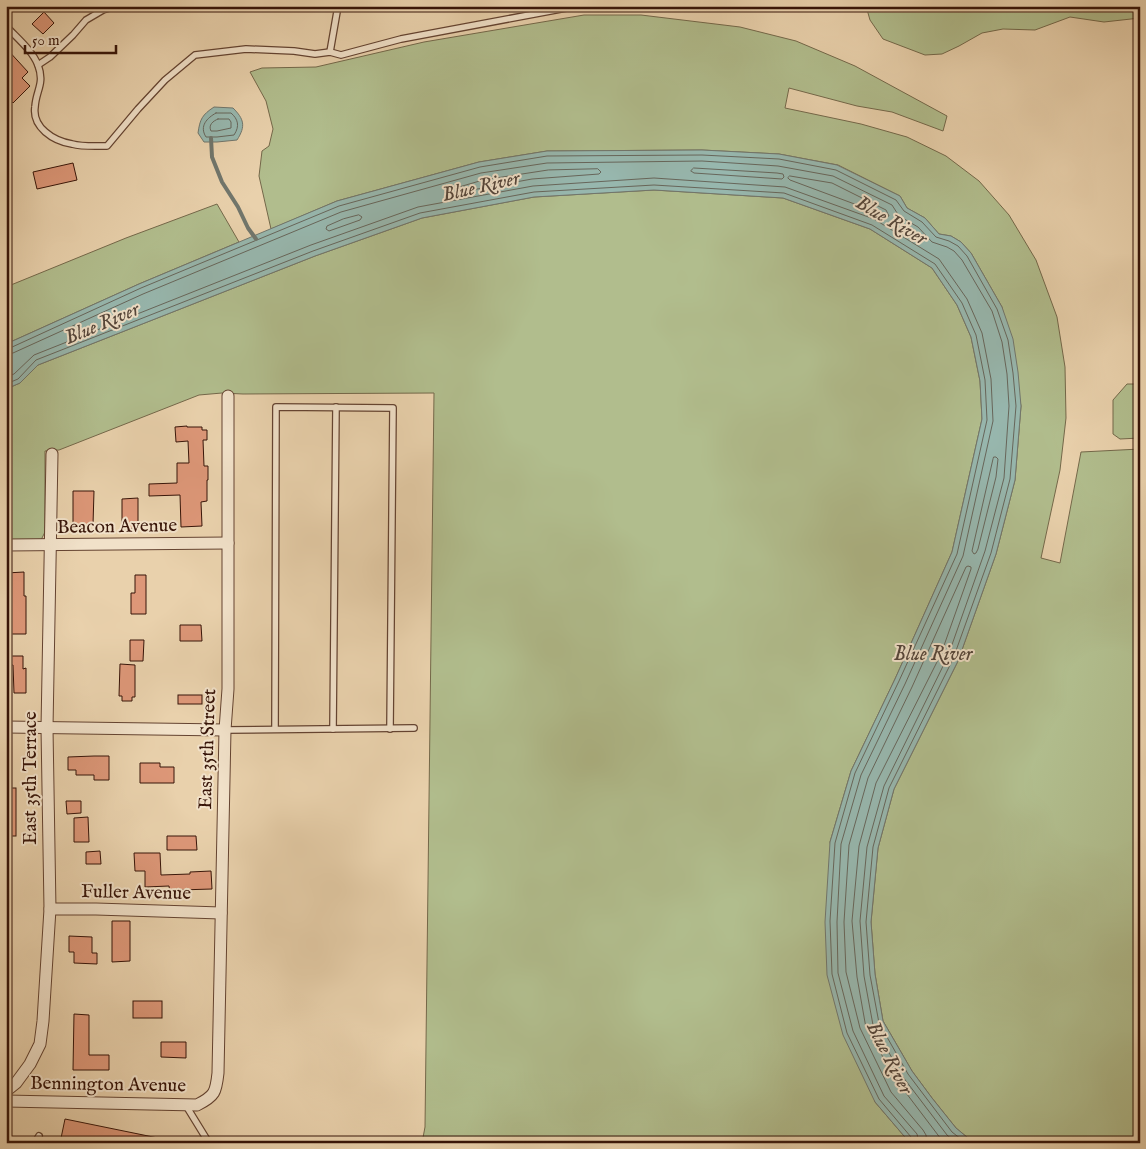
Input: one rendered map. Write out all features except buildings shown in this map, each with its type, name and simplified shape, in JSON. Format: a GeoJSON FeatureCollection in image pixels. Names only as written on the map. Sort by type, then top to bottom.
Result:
{"type":"FeatureCollection","features":[{"type":"Feature","properties":{"kind":"street","name":"East 35th Street"},"geometry":{"type":"LineString","coordinates":[[208,1099],[217,1089],[218,1073],[225,730],[228,689],[228,396]]}},
{"type":"Feature","properties":{"kind":"street","name":"East 35th Terrace"},"geometry":{"type":"LineString","coordinates":[[6,1091],[16,1083],[30,1064],[40,1044],[43,1022],[50,909],[47,728],[52,454]]}},
{"type":"Feature","properties":{"kind":"street","name":"Beacon Avenue"},"geometry":{"type":"LineString","coordinates":[[6,545],[228,543]]}},
{"type":"Feature","properties":{"kind":"street"},"geometry":{"type":"LineString","coordinates":[[6,727],[225,730]]}},
{"type":"Feature","properties":{"kind":"street","name":"Fuller Avenue"},"geometry":{"type":"LineString","coordinates":[[50,909],[221,912]]}},
{"type":"Feature","properties":{"kind":"street","name":"Bennington Avenue"},"geometry":{"type":"LineString","coordinates":[[6,1101],[197,1104],[208,1099]]}},
{"type":"Feature","properties":{"kind":"lane"},"geometry":{"type":"LineString","coordinates":[[38,65],[73,36],[86,20],[103,10],[116,6]]}},
{"type":"Feature","properties":{"kind":"lane"},"geometry":{"type":"LineString","coordinates":[[330,52],[338,6]]}},
{"type":"Feature","properties":{"kind":"lane"},"geometry":{"type":"LineString","coordinates":[[6,26],[26,47],[38,65],[41,81],[34,106],[34,118],[44,131],[58,140],[71,144],[107,146],[165,80],[195,55],[246,48],[315,54],[330,52],[341,55],[401,39],[578,6]]}},
{"type":"Feature","properties":{"kind":"lane"},"geometry":{"type":"LineString","coordinates":[[275,729],[276,407],[393,408],[390,728]]}},
{"type":"Feature","properties":{"kind":"lane"},"geometry":{"type":"LineString","coordinates":[[333,729],[336,407]]}},
{"type":"Feature","properties":{"kind":"lane"},"geometry":{"type":"LineString","coordinates":[[225,730],[414,728]]}},
{"type":"Feature","properties":{"kind":"lane"},"geometry":{"type":"LineString","coordinates":[[185,1104],[209,1143]]}},
{"type":"Feature","properties":{"kind":"lane"},"geometry":{"type":"LineString","coordinates":[[34,1143],[38,1136]]}},
{"type":"Feature","properties":{"kind":"green space"},"geometry":{"type":"Polygon","coordinates":[[[866,6],[1140,6],[1140,18],[1104,22],[1070,17],[1035,30],[1003,29],[982,33],[942,54],[925,55],[883,39],[870,20],[866,6]]]}},
{"type":"Feature","properties":{"kind":"green space"},"geometry":{"type":"Polygon","coordinates":[[[584,15],[641,15],[740,27],[796,41],[855,66],[947,116],[943,131],[892,112],[857,106],[789,88],[785,108],[861,124],[907,137],[946,156],[979,181],[1009,215],[1036,260],[1057,317],[1065,367],[1066,418],[1060,470],[1041,558],[1060,563],[1081,452],[1140,449],[1140,1143],[974,1143],[956,1128],[932,1098],[912,1071],[883,1021],[875,974],[871,922],[878,848],[894,789],[958,661],[996,554],[1015,480],[1021,406],[1002,307],[971,253],[961,242],[951,236],[939,234],[925,218],[907,208],[900,196],[838,165],[779,154],[702,150],[547,151],[479,162],[337,201],[271,229],[259,176],[262,151],[269,146],[273,129],[266,101],[250,72],[262,68],[316,67],[424,42],[584,15]]]}},
{"type":"Feature","properties":{"kind":"green space"},"geometry":{"type":"Polygon","coordinates":[[[654,190],[783,198],[870,229],[932,268],[957,305],[971,337],[980,381],[982,419],[952,552],[851,771],[830,842],[875,1102],[910,1143],[422,1143],[425,1127],[434,393],[222,393],[199,395],[59,450],[45,451],[45,532],[41,540],[6,540],[6,389],[20,383],[38,365],[315,256],[422,218],[534,197],[654,190]]]}},
{"type":"Feature","properties":{"kind":"green space"},"geometry":{"type":"Polygon","coordinates":[[[217,204],[239,242],[139,284],[6,344],[6,287],[126,238],[217,204]]]}},
{"type":"Feature","properties":{"kind":"green space"},"geometry":{"type":"Polygon","coordinates":[[[1127,384],[1140,384],[1140,438],[1120,439],[1113,434],[1113,400],[1127,384]]]}},
{"type":"Feature","properties":{"kind":"water"},"geometry":{"type":"Polygon","coordinates":[[[214,107],[233,108],[240,116],[243,127],[237,140],[204,142],[198,133],[200,124],[204,115],[214,107]]]}},
{"type":"Feature","properties":{"kind":"water","name":"Blue River"},"geometry":{"type":"Polygon","coordinates":[[[702,150],[779,154],[837,165],[900,196],[907,208],[925,218],[939,234],[951,236],[961,242],[971,253],[1002,307],[1013,339],[1021,406],[1015,480],[996,554],[958,661],[894,789],[878,848],[871,922],[875,974],[883,1021],[912,1071],[932,1098],[956,1128],[974,1143],[910,1143],[875,1102],[843,1035],[827,975],[825,922],[830,842],[851,771],[952,552],[982,419],[980,381],[971,337],[957,305],[932,268],[870,229],[783,198],[654,190],[534,197],[422,218],[315,256],[38,365],[20,383],[6,389],[6,344],[139,284],[337,201],[479,162],[547,151],[702,150]]]}},
{"type":"Feature","properties":{"kind":"waterway"},"geometry":{"type":"LineString","coordinates":[[211,138],[212,157],[222,182],[256,239]]}}]}
